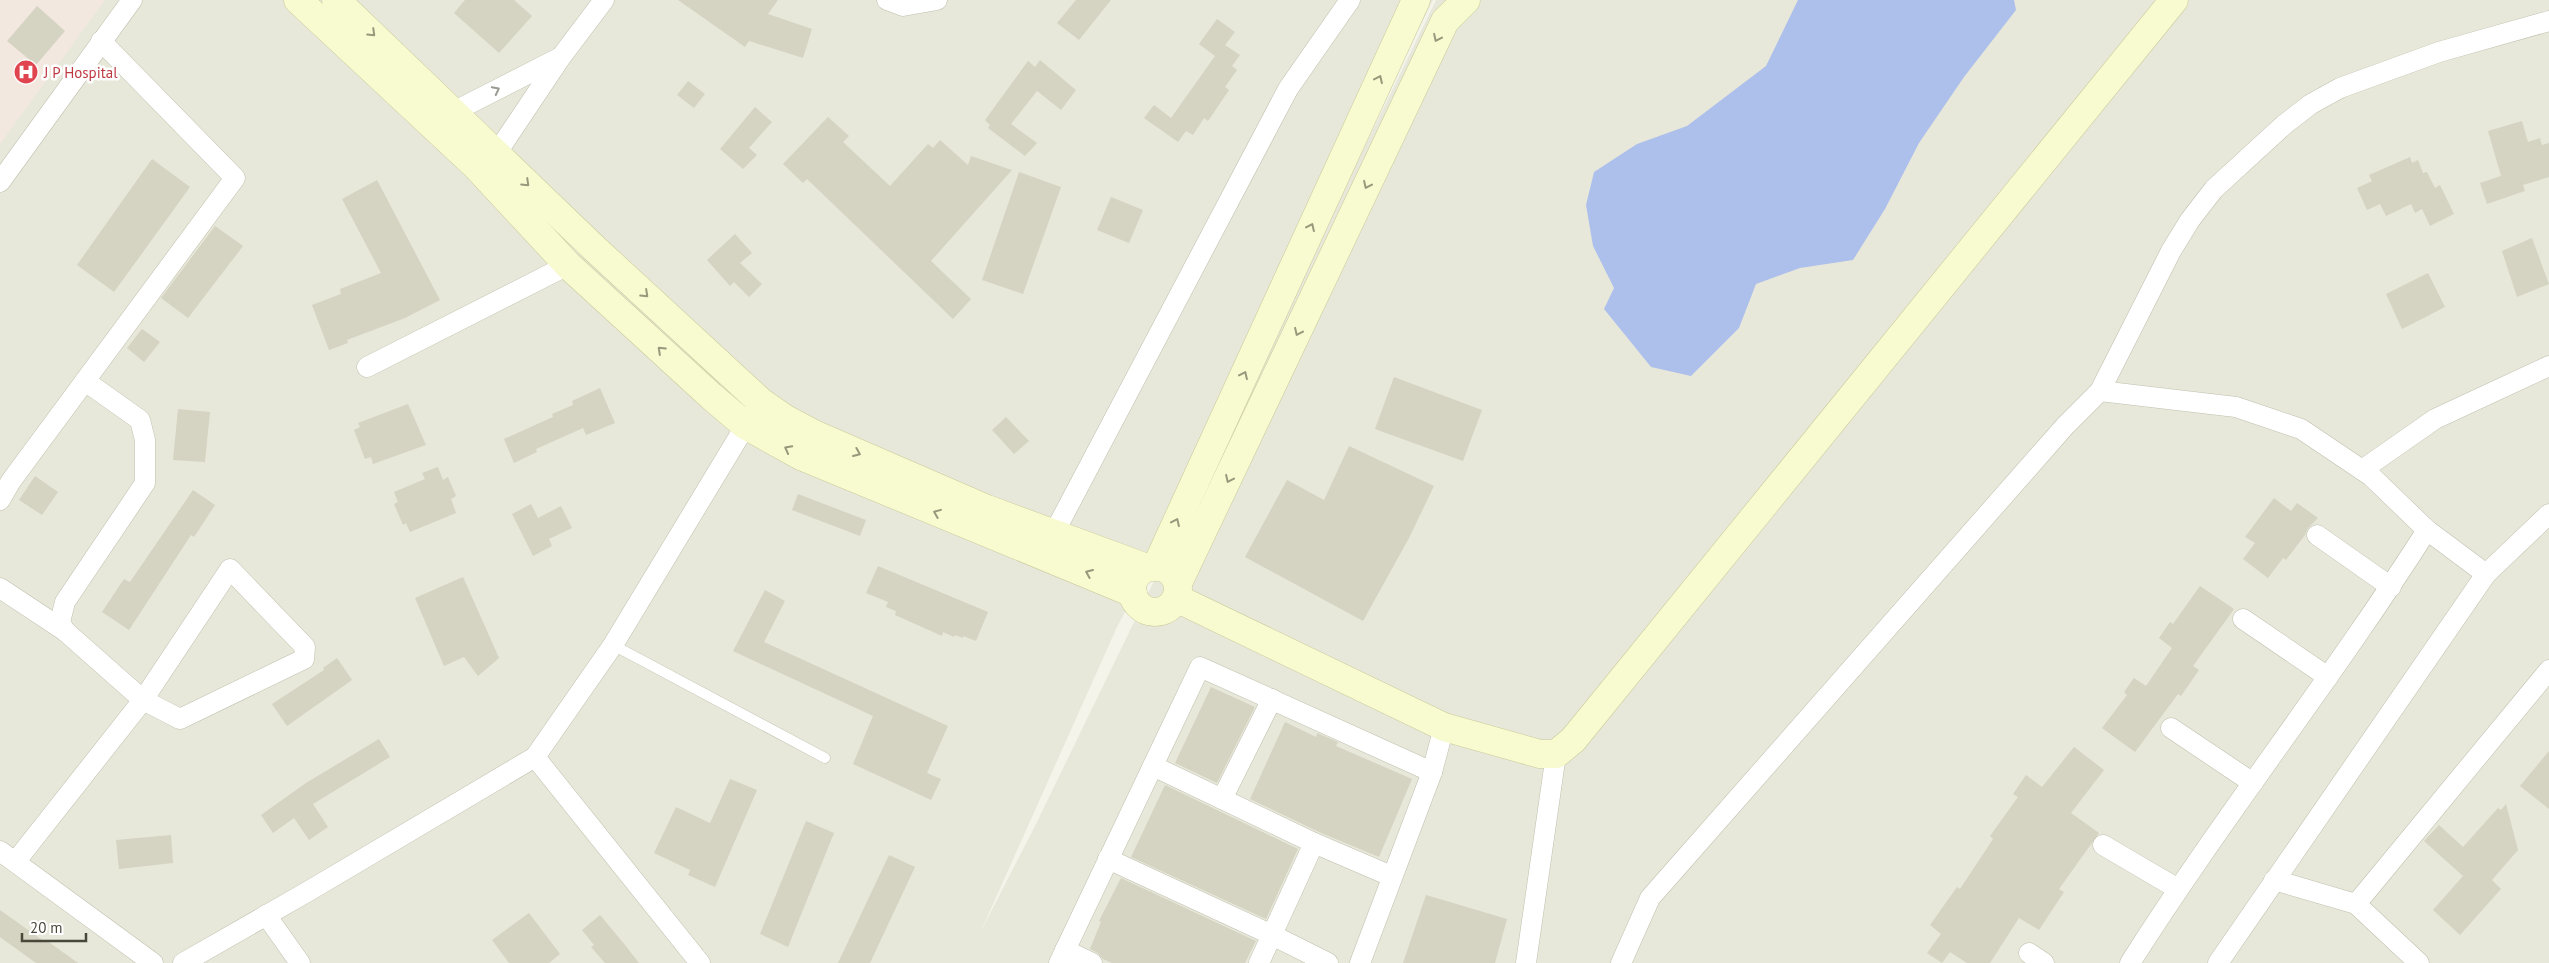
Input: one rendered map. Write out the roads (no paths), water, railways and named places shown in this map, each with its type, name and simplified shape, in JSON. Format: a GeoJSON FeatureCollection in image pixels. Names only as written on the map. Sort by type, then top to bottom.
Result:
{"type":"FeatureCollection","features":[{"type":"Feature","properties":{"kind":"street"},"geometry":{"type":"LineString","coordinates":[[0,182],[101,40],[132,0]]}},
{"type":"Feature","properties":{"kind":"street"},"geometry":{"type":"LineString","coordinates":[[298,0],[476,166],[568,265],[711,396],[746,425],[801,456],[1133,592]]}},
{"type":"Feature","properties":{"kind":"street"},"geometry":{"type":"LineString","coordinates":[[336,0],[594,248],[761,402],[784,418],[814,434],[987,509],[1152,567],[1170,571],[1177,591],[1444,727],[1540,754],[1556,754],[1573,740],[2174,0]]}},
{"type":"Feature","properties":{"kind":"street"},"geometry":{"type":"LineString","coordinates":[[496,154],[561,57],[604,0]]}},
{"type":"Feature","properties":{"kind":"street"},"geometry":{"type":"LineString","coordinates":[[887,0],[903,6],[937,0]]}},
{"type":"Feature","properties":{"kind":"street"},"geometry":{"type":"LineString","coordinates":[[1054,533],[1288,90],[1350,0]]}},
{"type":"Feature","properties":{"kind":"street"},"geometry":{"type":"LineString","coordinates":[[1416,0],[1152,567],[1136,577],[1133,592],[1139,605],[1152,612],[1166,609],[1177,591],[1445,21],[1466,0]]}},
{"type":"Feature","properties":{"kind":"street"},"geometry":{"type":"LineString","coordinates":[[1621,963],[1650,898],[2065,426],[2100,391],[2170,250],[2214,189],[2285,124],[2311,104],[2340,88],[2439,52],[2549,21]]}},
{"type":"Feature","properties":{"kind":"street"},"geometry":{"type":"LineString","coordinates":[[0,500],[11,481],[235,178],[101,40]]}},
{"type":"Feature","properties":{"kind":"street"},"geometry":{"type":"LineString","coordinates":[[453,112],[561,57]]}},
{"type":"Feature","properties":{"kind":"street"},"geometry":{"type":"LineString","coordinates":[[367,367],[568,265]]}},
{"type":"Feature","properties":{"kind":"street"},"geometry":{"type":"LineString","coordinates":[[2362,470],[2435,418],[2549,366]]}},
{"type":"Feature","properties":{"kind":"street"},"geometry":{"type":"LineString","coordinates":[[65,632],[60,622],[65,602],[145,483],[144,440],[140,420],[85,381]]}},
{"type":"Feature","properties":{"kind":"street"},"geometry":{"type":"LineString","coordinates":[[2100,391],[2236,407],[2302,429],[2362,470],[2427,530],[2486,574]]}},
{"type":"Feature","properties":{"kind":"street"},"geometry":{"type":"LineString","coordinates":[[182,963],[535,757],[613,645],[761,402]]}},
{"type":"Feature","properties":{"kind":"street"},"geometry":{"type":"LineString","coordinates":[[2218,963],[2486,574],[2549,514]]}},
{"type":"Feature","properties":{"kind":"street"},"geometry":{"type":"LineString","coordinates":[[2130,963],[2178,889],[2391,587],[2427,530]]}},
{"type":"Feature","properties":{"kind":"street"},"geometry":{"type":"LineString","coordinates":[[2317,535],[2391,587]]}},
{"type":"Feature","properties":{"kind":"street"},"geometry":{"type":"LineString","coordinates":[[0,588],[65,632],[143,700],[180,719],[304,659],[305,647],[230,568],[143,700],[8,856],[153,963]]}},
{"type":"Feature","properties":{"kind":"street"},"geometry":{"type":"LineString","coordinates":[[2243,620],[2328,677]]}},
{"type":"Feature","properties":{"kind":"street"},"geometry":{"type":"LineString","coordinates":[[1092,963],[1062,957],[1200,666],[1432,772]]}},
{"type":"Feature","properties":{"kind":"street"},"geometry":{"type":"LineString","coordinates":[[2356,904],[2549,670]]}},
{"type":"Feature","properties":{"kind":"street"},"geometry":{"type":"LineString","coordinates":[[1222,799],[1272,699]]}},
{"type":"Feature","properties":{"kind":"street"},"geometry":{"type":"LineString","coordinates":[[1360,963],[1391,876],[1432,772],[1444,727]]}},
{"type":"Feature","properties":{"kind":"street"},"geometry":{"type":"LineString","coordinates":[[2171,728],[2253,783]]}},
{"type":"Feature","properties":{"kind":"street"},"geometry":{"type":"LineString","coordinates":[[1526,963],[1556,754]]}},
{"type":"Feature","properties":{"kind":"street"},"geometry":{"type":"LineString","coordinates":[[535,757],[699,963]]}},
{"type":"Feature","properties":{"kind":"street"},"geometry":{"type":"LineString","coordinates":[[1153,766],[1314,843],[1391,876]]}},
{"type":"Feature","properties":{"kind":"street"},"geometry":{"type":"LineString","coordinates":[[1259,963],[1314,843]]}},
{"type":"Feature","properties":{"kind":"street"},"geometry":{"type":"LineString","coordinates":[[2103,845],[2178,889]]}},
{"type":"Feature","properties":{"kind":"street"},"geometry":{"type":"LineString","coordinates":[[1108,860],[1272,935],[1328,963]]}},
{"type":"Feature","properties":{"kind":"street"},"geometry":{"type":"LineString","coordinates":[[2274,880],[2356,904],[2419,963]]}},
{"type":"Feature","properties":{"kind":"street"},"geometry":{"type":"LineString","coordinates":[[266,915],[300,963]]}},
{"type":"Feature","properties":{"kind":"lane"},"geometry":{"type":"LineString","coordinates":[[613,645],[825,758]]}},
{"type":"Feature","properties":{"kind":"water"},"geometry":{"type":"Polygon","coordinates":[[[1798,0],[2014,0],[2016,10],[1964,77],[1919,143],[1885,209],[1853,260],[1800,268],[1756,284],[1739,328],[1691,376],[1651,367],[1604,309],[1614,288],[1593,246],[1586,205],[1594,172],[1637,144],[1687,126],[1766,66],[1798,0]]]}},
{"type":"Feature","properties":{"kind":"place","name":"J P Hospital"},"geometry":{"type":"Point","coordinates":[26,72]}}]}
